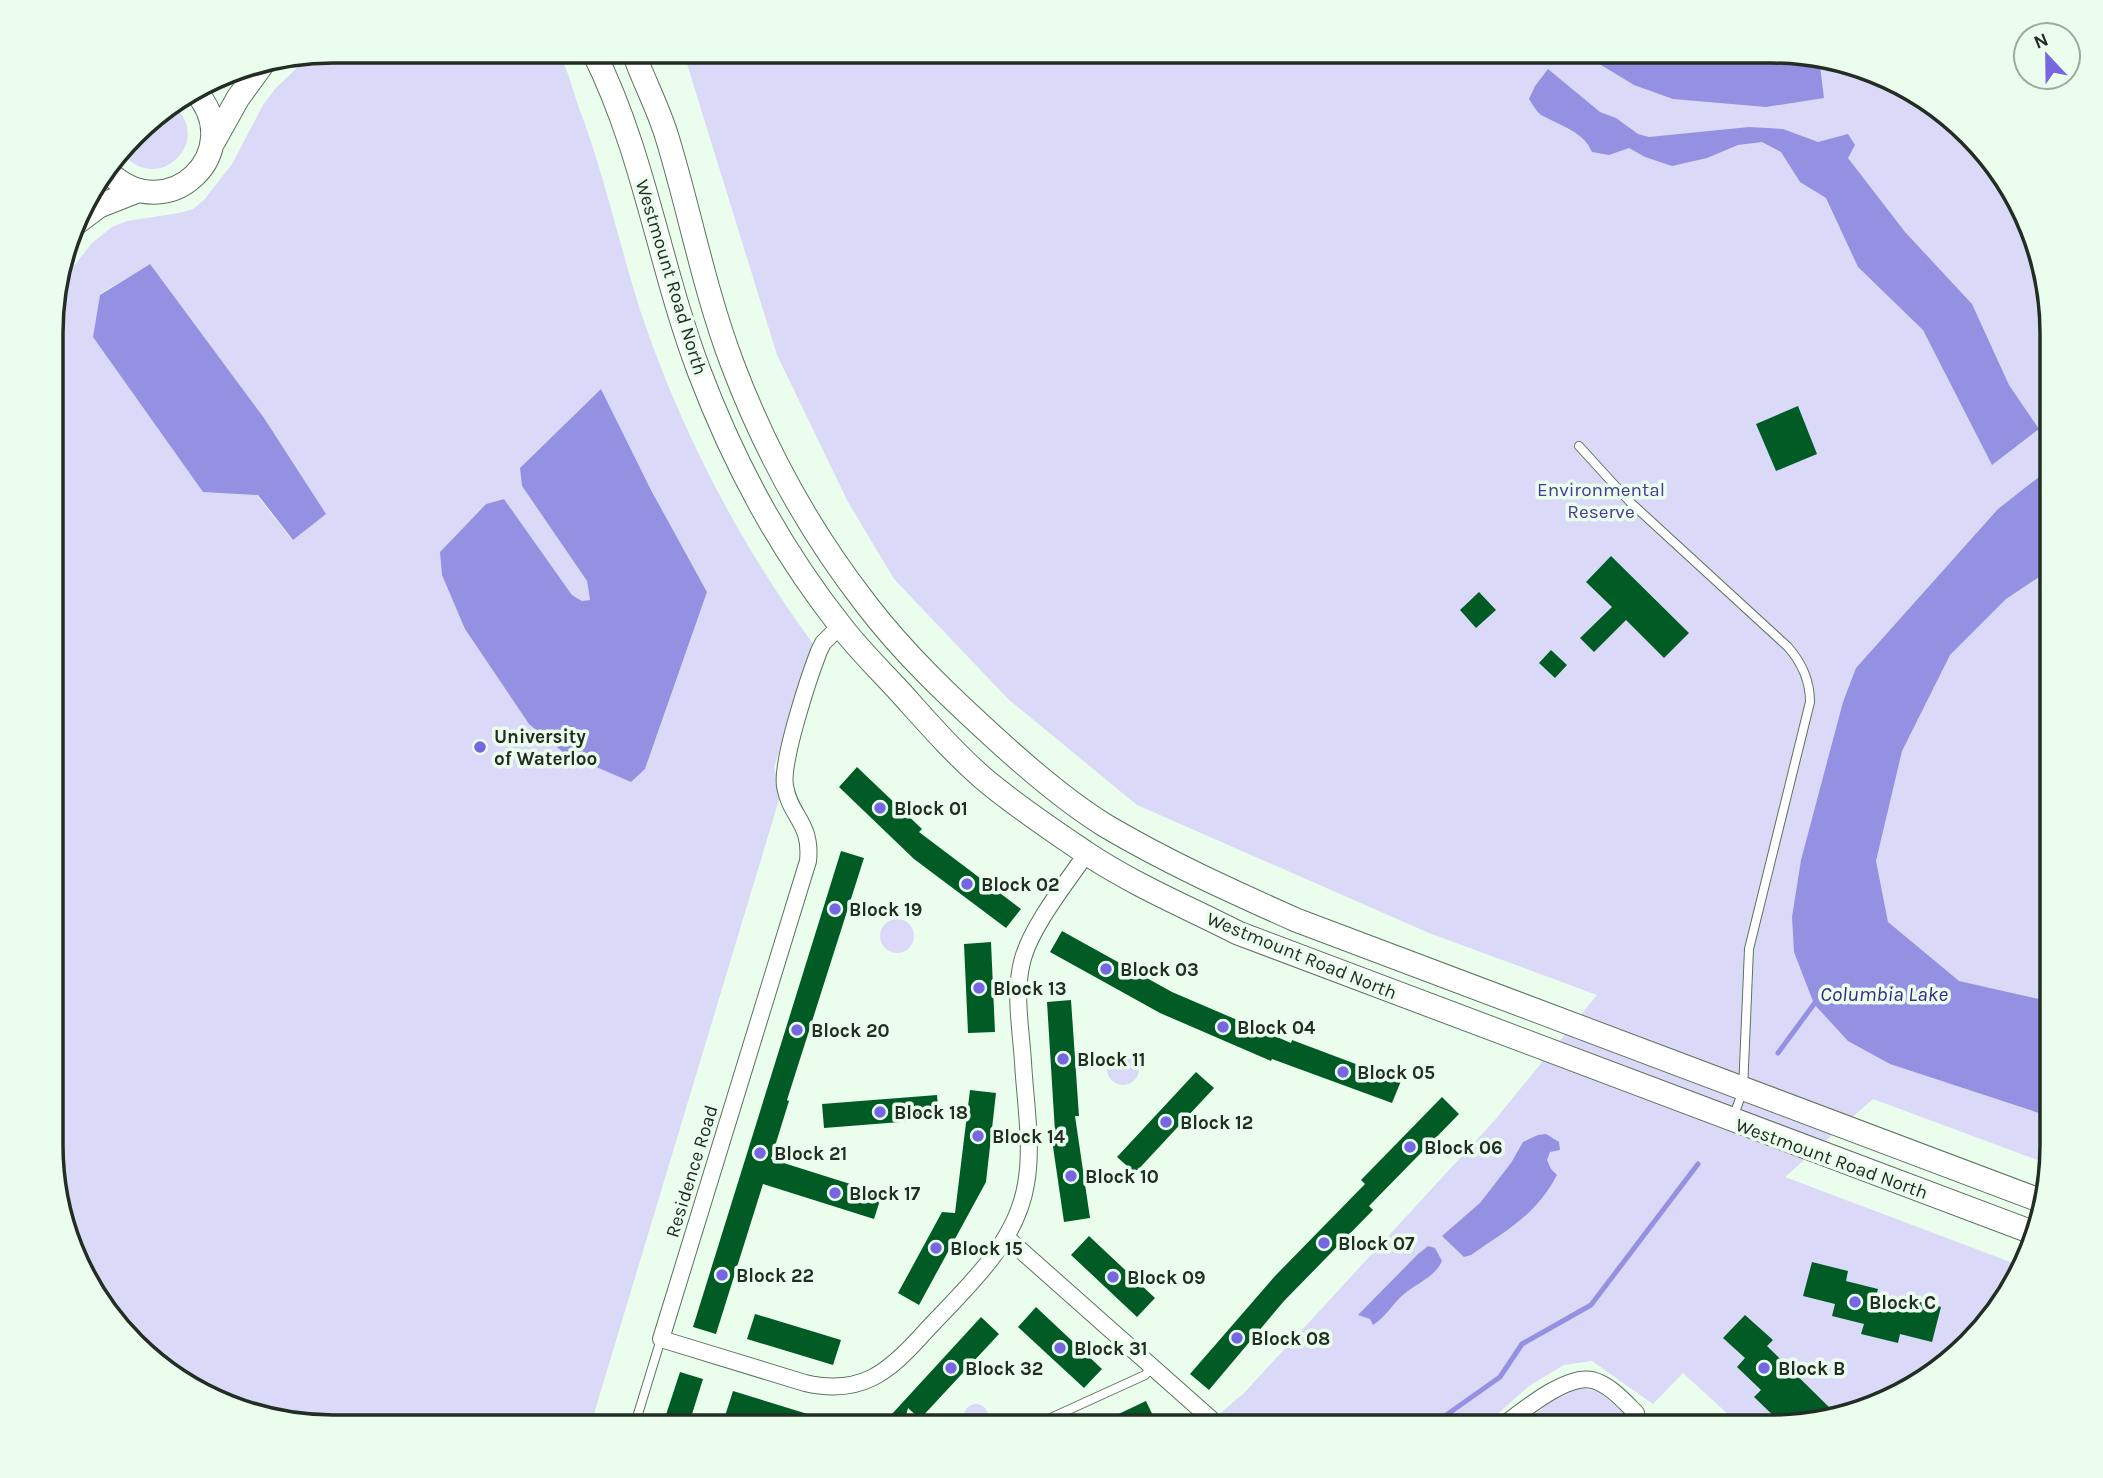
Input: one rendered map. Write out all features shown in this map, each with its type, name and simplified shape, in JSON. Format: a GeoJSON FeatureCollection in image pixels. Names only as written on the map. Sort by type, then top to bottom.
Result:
{"type":"FeatureCollection","features":[{"type":"Feature","properties":{"kind":"main road","name":"Westmount Road North"},"geometry":{"type":"LineString","coordinates":[[598,63],[630,140],[698,369],[746,478],[805,577],[840,626],[957,754],[986,780],[1087,853],[1135,883],[1238,933],[2027,1230]]}},
{"type":"Feature","properties":{"kind":"main road","name":"Westmount Road North"},"geometry":{"type":"LineString","coordinates":[[638,63],[666,134],[704,276],[733,364],[764,436],[796,498],[843,572],[893,636],[956,703],[1032,772],[1104,825],[1200,877],[1296,920],[2035,1199]]}},
{"type":"Feature","properties":{"kind":"main road"},"geometry":{"type":"LineString","coordinates":[[113,177],[137,191],[156,193],[176,189],[192,179],[205,164],[214,141],[238,98],[255,74]]}},
{"type":"Feature","properties":{"kind":"main road"},"geometry":{"type":"LineString","coordinates":[[200,98],[207,108],[214,141]]}},
{"type":"Feature","properties":{"kind":"main road"},"geometry":{"type":"LineString","coordinates":[[93,211],[137,191]]}},
{"type":"Feature","properties":{"kind":"street","name":"Residence Road"},"geometry":{"type":"LineString","coordinates":[[661,1339],[808,861],[807,835],[786,793],[785,765],[817,657],[823,643],[840,626]]}},
{"type":"Feature","properties":{"kind":"street"},"geometry":{"type":"LineString","coordinates":[[661,1339],[818,1386],[850,1386],[881,1374],[897,1362],[984,1267],[1007,1238],[1019,1212],[1027,1175],[1019,996],[1022,962],[1033,934],[1087,853]]}},
{"type":"Feature","properties":{"kind":"street"},"geometry":{"type":"LineString","coordinates":[[1007,1238],[1207,1415]]}},
{"type":"Feature","properties":{"kind":"street"},"geometry":{"type":"LineString","coordinates":[[1516,1415],[1572,1381],[1591,1380],[1606,1387],[1636,1413]]}},
{"type":"Feature","properties":{"kind":"lane"},"geometry":{"type":"LineString","coordinates":[[1579,446],[1630,502],[1788,647],[1798,659],[1810,689],[1810,702],[1749,949],[1743,1090],[1732,1121]]}},
{"type":"Feature","properties":{"kind":"lane"},"geometry":{"type":"LineString","coordinates":[[638,1415],[661,1339]]}},
{"type":"Feature","properties":{"kind":"lane"},"geometry":{"type":"LineString","coordinates":[[1057,1415],[1145,1375],[1153,1366]]}},
{"type":"Feature","properties":{"kind":"green space"},"geometry":{"type":"Polygon","coordinates":[[[564,63],[596,156],[641,313],[674,401],[737,527],[761,568],[814,645],[774,767],[781,793],[594,1415],[333,1415],[298,1413],[246,1401],[198,1379],[142,1336],[99,1280],[72,1215],[65,1180],[63,1145],[63,333],[68,281],[70,271],[92,243],[112,227],[127,221],[193,209],[204,200],[232,164],[263,105],[300,65],[564,63]],[[150,264],[100,294],[292,540],[150,264]],[[601,389],[522,486],[587,581],[590,600],[582,601],[572,595],[504,499],[486,504],[440,552],[631,782],[645,769],[707,592],[651,490],[601,389]]]}},
{"type":"Feature","properties":{"kind":"green space","name":"Environmental Reserve"},"geometry":{"type":"Polygon","coordinates":[[[687,63],[1770,63],[1805,65],[1857,77],[1905,99],[1948,130],[1973,155],[2004,198],[2026,246],[2038,298],[2039,1161],[1873,1099],[1785,1177],[2013,1263],[2004,1280],[1973,1323],[1948,1348],[1905,1379],[1857,1401],[1805,1413],[1729,1415],[1683,1373],[1653,1404],[1592,1361],[1564,1365],[1529,1386],[1496,1415],[1218,1415],[1244,1393],[1494,1121],[1597,995],[1429,933],[1137,805],[1008,699],[894,579],[848,502],[777,355],[687,63]]]}},
{"type":"Feature","properties":{"kind":"green space"},"geometry":{"type":"Polygon","coordinates":[[[179,112],[188,133],[185,147],[177,159],[165,166],[151,169],[136,165],[128,158],[130,155],[155,130],[179,112]]]}},
{"type":"Feature","properties":{"kind":"green space"},"geometry":{"type":"Polygon","coordinates":[[[897,919],[909,924],[914,936],[909,948],[897,953],[885,948],[880,936],[885,924],[897,919]]]}},
{"type":"Feature","properties":{"kind":"green space"},"geometry":{"type":"Polygon","coordinates":[[[1123,1053],[1134,1058],[1139,1069],[1134,1080],[1123,1085],[1112,1080],[1107,1069],[1112,1058],[1123,1053]]]}},
{"type":"Feature","properties":{"kind":"green space"},"geometry":{"type":"Polygon","coordinates":[[[1583,1388],[1599,1392],[1626,1415],[1533,1415],[1566,1390],[1583,1388]]]}},
{"type":"Feature","properties":{"kind":"green space"},"geometry":{"type":"Polygon","coordinates":[[[976,1404],[985,1407],[988,1415],[964,1415],[967,1407],[976,1404]]]}},
{"type":"Feature","properties":{"kind":"water"},"geometry":{"type":"Polygon","coordinates":[[[1598,63],[1805,65],[1820,68],[1824,98],[1766,107],[1673,99],[1634,85],[1598,63]]]}},
{"type":"Feature","properties":{"kind":"water"},"geometry":{"type":"Polygon","coordinates":[[[1548,69],[1600,112],[1616,118],[1638,134],[1649,137],[1749,127],[1783,129],[1818,142],[1848,134],[1855,145],[1848,158],[1905,232],[1972,304],[2009,385],[2039,429],[1992,465],[1923,330],[1858,267],[1826,198],[1800,182],[1781,152],[1762,142],[1738,145],[1707,158],[1672,166],[1645,157],[1629,148],[1609,155],[1592,152],[1578,134],[1541,115],[1529,99],[1548,69]]]}},
{"type":"Feature","properties":{"kind":"water"},"geometry":{"type":"Polygon","coordinates":[[[150,264],[264,418],[326,514],[293,540],[258,495],[203,492],[93,337],[100,295],[150,264]]]}},
{"type":"Feature","properties":{"kind":"water"},"geometry":{"type":"Polygon","coordinates":[[[601,389],[651,490],[707,592],[645,769],[631,782],[564,753],[529,724],[465,629],[442,575],[440,552],[486,504],[504,499],[572,595],[582,601],[590,600],[587,581],[522,486],[520,468],[601,389]]]}},
{"type":"Feature","properties":{"kind":"water","name":"Columbia Lake"},"geometry":{"type":"Polygon","coordinates":[[[2040,476],[2040,576],[2006,599],[1950,655],[1902,751],[1876,861],[1888,922],[1959,981],[2040,999],[2040,1113],[1890,1064],[1848,1041],[1814,1004],[1794,952],[1792,917],[1801,860],[1843,702],[1856,668],[1998,509],[2040,476]]]}},
{"type":"Feature","properties":{"kind":"water"},"geometry":{"type":"Polygon","coordinates":[[[1546,1134],[1559,1142],[1560,1150],[1550,1152],[1547,1160],[1557,1175],[1549,1189],[1520,1221],[1471,1255],[1464,1257],[1442,1236],[1480,1203],[1511,1163],[1523,1142],[1546,1134]]]}},
{"type":"Feature","properties":{"kind":"water"},"geometry":{"type":"Polygon","coordinates":[[[1428,1246],[1435,1248],[1442,1261],[1435,1271],[1404,1294],[1373,1325],[1370,1319],[1358,1315],[1418,1254],[1428,1246]]]}},
{"type":"Feature","properties":{"kind":"building"},"geometry":{"type":"Polygon","coordinates":[[[1798,406],[1817,454],[1776,471],[1756,424],[1798,406]]]}},
{"type":"Feature","properties":{"kind":"building"},"geometry":{"type":"Polygon","coordinates":[[[1611,556],[1689,633],[1664,658],[1626,620],[1594,652],[1580,638],[1612,607],[1586,582],[1611,556]]]}},
{"type":"Feature","properties":{"kind":"building"},"geometry":{"type":"Polygon","coordinates":[[[1479,592],[1496,610],[1476,628],[1460,610],[1479,592]]]}},
{"type":"Feature","properties":{"kind":"building"},"geometry":{"type":"Polygon","coordinates":[[[1551,650],[1567,665],[1555,678],[1539,663],[1551,650]]]}},
{"type":"Feature","properties":{"kind":"building"},"geometry":{"type":"Polygon","coordinates":[[[857,767],[922,829],[919,832],[1021,909],[1006,928],[914,859],[839,787],[857,767]]]}},
{"type":"Feature","properties":{"kind":"building"},"geometry":{"type":"Polygon","coordinates":[[[841,851],[864,858],[787,1100],[789,1101],[771,1159],[882,1194],[874,1219],[763,1184],[716,1334],[693,1327],[841,851]]]}},
{"type":"Feature","properties":{"kind":"building"},"geometry":{"type":"Polygon","coordinates":[[[1062,931],[1172,992],[1291,1043],[1292,1040],[1401,1081],[1392,1103],[1272,1059],[1271,1061],[1160,1013],[1050,952],[1062,931]]]}},
{"type":"Feature","properties":{"kind":"building","name":"Block 13"},"geometry":{"type":"Polygon","coordinates":[[[991,942],[995,1032],[968,1033],[964,944],[991,942]]]}},
{"type":"Feature","properties":{"kind":"building"},"geometry":{"type":"Polygon","coordinates":[[[1071,1000],[1079,1116],[1075,1116],[1090,1218],[1064,1222],[1051,1133],[1055,1132],[1047,1002],[1071,1000]]]}},
{"type":"Feature","properties":{"kind":"building","name":"Block 12"},"geometry":{"type":"Polygon","coordinates":[[[1196,1072],[1214,1088],[1135,1173],[1117,1157],[1196,1072]]]}},
{"type":"Feature","properties":{"kind":"building"},"geometry":{"type":"Polygon","coordinates":[[[970,1090],[996,1093],[986,1182],[919,1305],[898,1293],[942,1212],[955,1213],[970,1090]]]}},
{"type":"Feature","properties":{"kind":"building","name":"Block 18"},"geometry":{"type":"Polygon","coordinates":[[[937,1095],[939,1119],[824,1128],[822,1104],[937,1095]]]}},
{"type":"Feature","properties":{"kind":"building"},"geometry":{"type":"Polygon","coordinates":[[[1442,1097],[1459,1114],[1369,1206],[1373,1210],[1284,1301],[1209,1390],[1190,1374],[1275,1276],[1365,1184],[1361,1180],[1442,1097]]]}},
{"type":"Feature","properties":{"kind":"building","name":"Block 09"},"geometry":{"type":"Polygon","coordinates":[[[1089,1236],[1155,1298],[1137,1317],[1071,1255],[1089,1236]]]}},
{"type":"Feature","properties":{"kind":"building","name":"Block C"},"geometry":{"type":"Polygon","coordinates":[[[1812,1262],[1848,1271],[1846,1281],[1878,1289],[1875,1300],[1904,1307],[1906,1298],[1941,1307],[1932,1342],[1900,1334],[1898,1343],[1861,1334],[1864,1324],[1832,1316],[1835,1304],[1803,1296],[1812,1262]]]}},
{"type":"Feature","properties":{"kind":"building","name":"Block 31"},"geometry":{"type":"Polygon","coordinates":[[[1036,1307],[1102,1369],[1084,1388],[1018,1327],[1036,1307]]]}},
{"type":"Feature","properties":{"kind":"building"},"geometry":{"type":"Polygon","coordinates":[[[755,1314],[841,1340],[833,1365],[747,1339],[755,1314]]]}},
{"type":"Feature","properties":{"kind":"building","name":"Block B"},"geometry":{"type":"Polygon","coordinates":[[[1745,1315],[1773,1340],[1767,1346],[1830,1408],[1773,1415],[1754,1397],[1761,1390],[1737,1367],[1745,1358],[1723,1338],[1745,1315]]]}},
{"type":"Feature","properties":{"kind":"building","name":"Block 32"},"geometry":{"type":"Polygon","coordinates":[[[981,1317],[999,1334],[924,1415],[916,1415],[908,1408],[906,1415],[891,1415],[981,1317]]]}},
{"type":"Feature","properties":{"kind":"building"},"geometry":{"type":"Polygon","coordinates":[[[680,1372],[703,1379],[692,1415],[666,1415],[680,1372]]]}},
{"type":"Feature","properties":{"kind":"building"},"geometry":{"type":"Polygon","coordinates":[[[733,1391],[811,1415],[725,1415],[733,1391]]]}},
{"type":"Feature","properties":{"kind":"building"},"geometry":{"type":"Polygon","coordinates":[[[1146,1401],[1153,1415],[1116,1415],[1146,1401]]]}},
{"type":"Feature","properties":{"kind":"waterway"},"geometry":{"type":"LineString","coordinates":[[1778,1053],[1814,1004]]}},
{"type":"Feature","properties":{"kind":"waterway"},"geometry":{"type":"LineString","coordinates":[[1446,1415],[1500,1377],[1522,1344],[1591,1305],[1698,1164]]}},
{"type":"Feature","properties":{"kind":"place","name":"University of Waterloo"},"geometry":{"type":"Point","coordinates":[480,747]}},
{"type":"Feature","properties":{"kind":"place","name":"Block 01"},"geometry":{"type":"Point","coordinates":[880,808]}},
{"type":"Feature","properties":{"kind":"place","name":"Block 02"},"geometry":{"type":"Point","coordinates":[967,884]}},
{"type":"Feature","properties":{"kind":"place","name":"Block 19"},"geometry":{"type":"Point","coordinates":[835,909]}},
{"type":"Feature","properties":{"kind":"place","name":"Block 03"},"geometry":{"type":"Point","coordinates":[1106,969]}},
{"type":"Feature","properties":{"kind":"place","name":"Block 13"},"geometry":{"type":"Point","coordinates":[979,988]}},
{"type":"Feature","properties":{"kind":"place","name":"Block 04"},"geometry":{"type":"Point","coordinates":[1223,1027]}},
{"type":"Feature","properties":{"kind":"place","name":"Block 20"},"geometry":{"type":"Point","coordinates":[797,1030]}},
{"type":"Feature","properties":{"kind":"place","name":"Block 11"},"geometry":{"type":"Point","coordinates":[1063,1059]}},
{"type":"Feature","properties":{"kind":"place","name":"Block 05"},"geometry":{"type":"Point","coordinates":[1343,1072]}},
{"type":"Feature","properties":{"kind":"place","name":"Block 18"},"geometry":{"type":"Point","coordinates":[880,1112]}},
{"type":"Feature","properties":{"kind":"place","name":"Block 12"},"geometry":{"type":"Point","coordinates":[1166,1122]}},
{"type":"Feature","properties":{"kind":"place","name":"Block 14"},"geometry":{"type":"Point","coordinates":[978,1136]}},
{"type":"Feature","properties":{"kind":"place","name":"Block 06"},"geometry":{"type":"Point","coordinates":[1410,1147]}},
{"type":"Feature","properties":{"kind":"place","name":"Block 21"},"geometry":{"type":"Point","coordinates":[760,1153]}},
{"type":"Feature","properties":{"kind":"place","name":"Block 10"},"geometry":{"type":"Point","coordinates":[1071,1176]}},
{"type":"Feature","properties":{"kind":"place","name":"Block 17"},"geometry":{"type":"Point","coordinates":[835,1193]}},
{"type":"Feature","properties":{"kind":"place","name":"Block 07"},"geometry":{"type":"Point","coordinates":[1324,1243]}},
{"type":"Feature","properties":{"kind":"place","name":"Block 15"},"geometry":{"type":"Point","coordinates":[936,1248]}},
{"type":"Feature","properties":{"kind":"place","name":"Block 22"},"geometry":{"type":"Point","coordinates":[722,1275]}},
{"type":"Feature","properties":{"kind":"place","name":"Block 09"},"geometry":{"type":"Point","coordinates":[1113,1277]}},
{"type":"Feature","properties":{"kind":"place","name":"Block C"},"geometry":{"type":"Point","coordinates":[1855,1302]}},
{"type":"Feature","properties":{"kind":"place","name":"Block 08"},"geometry":{"type":"Point","coordinates":[1237,1338]}},
{"type":"Feature","properties":{"kind":"place","name":"Block 31"},"geometry":{"type":"Point","coordinates":[1060,1348]}},
{"type":"Feature","properties":{"kind":"place","name":"Block 32"},"geometry":{"type":"Point","coordinates":[951,1368]}},
{"type":"Feature","properties":{"kind":"place","name":"Block B"},"geometry":{"type":"Point","coordinates":[1764,1368]}}]}
